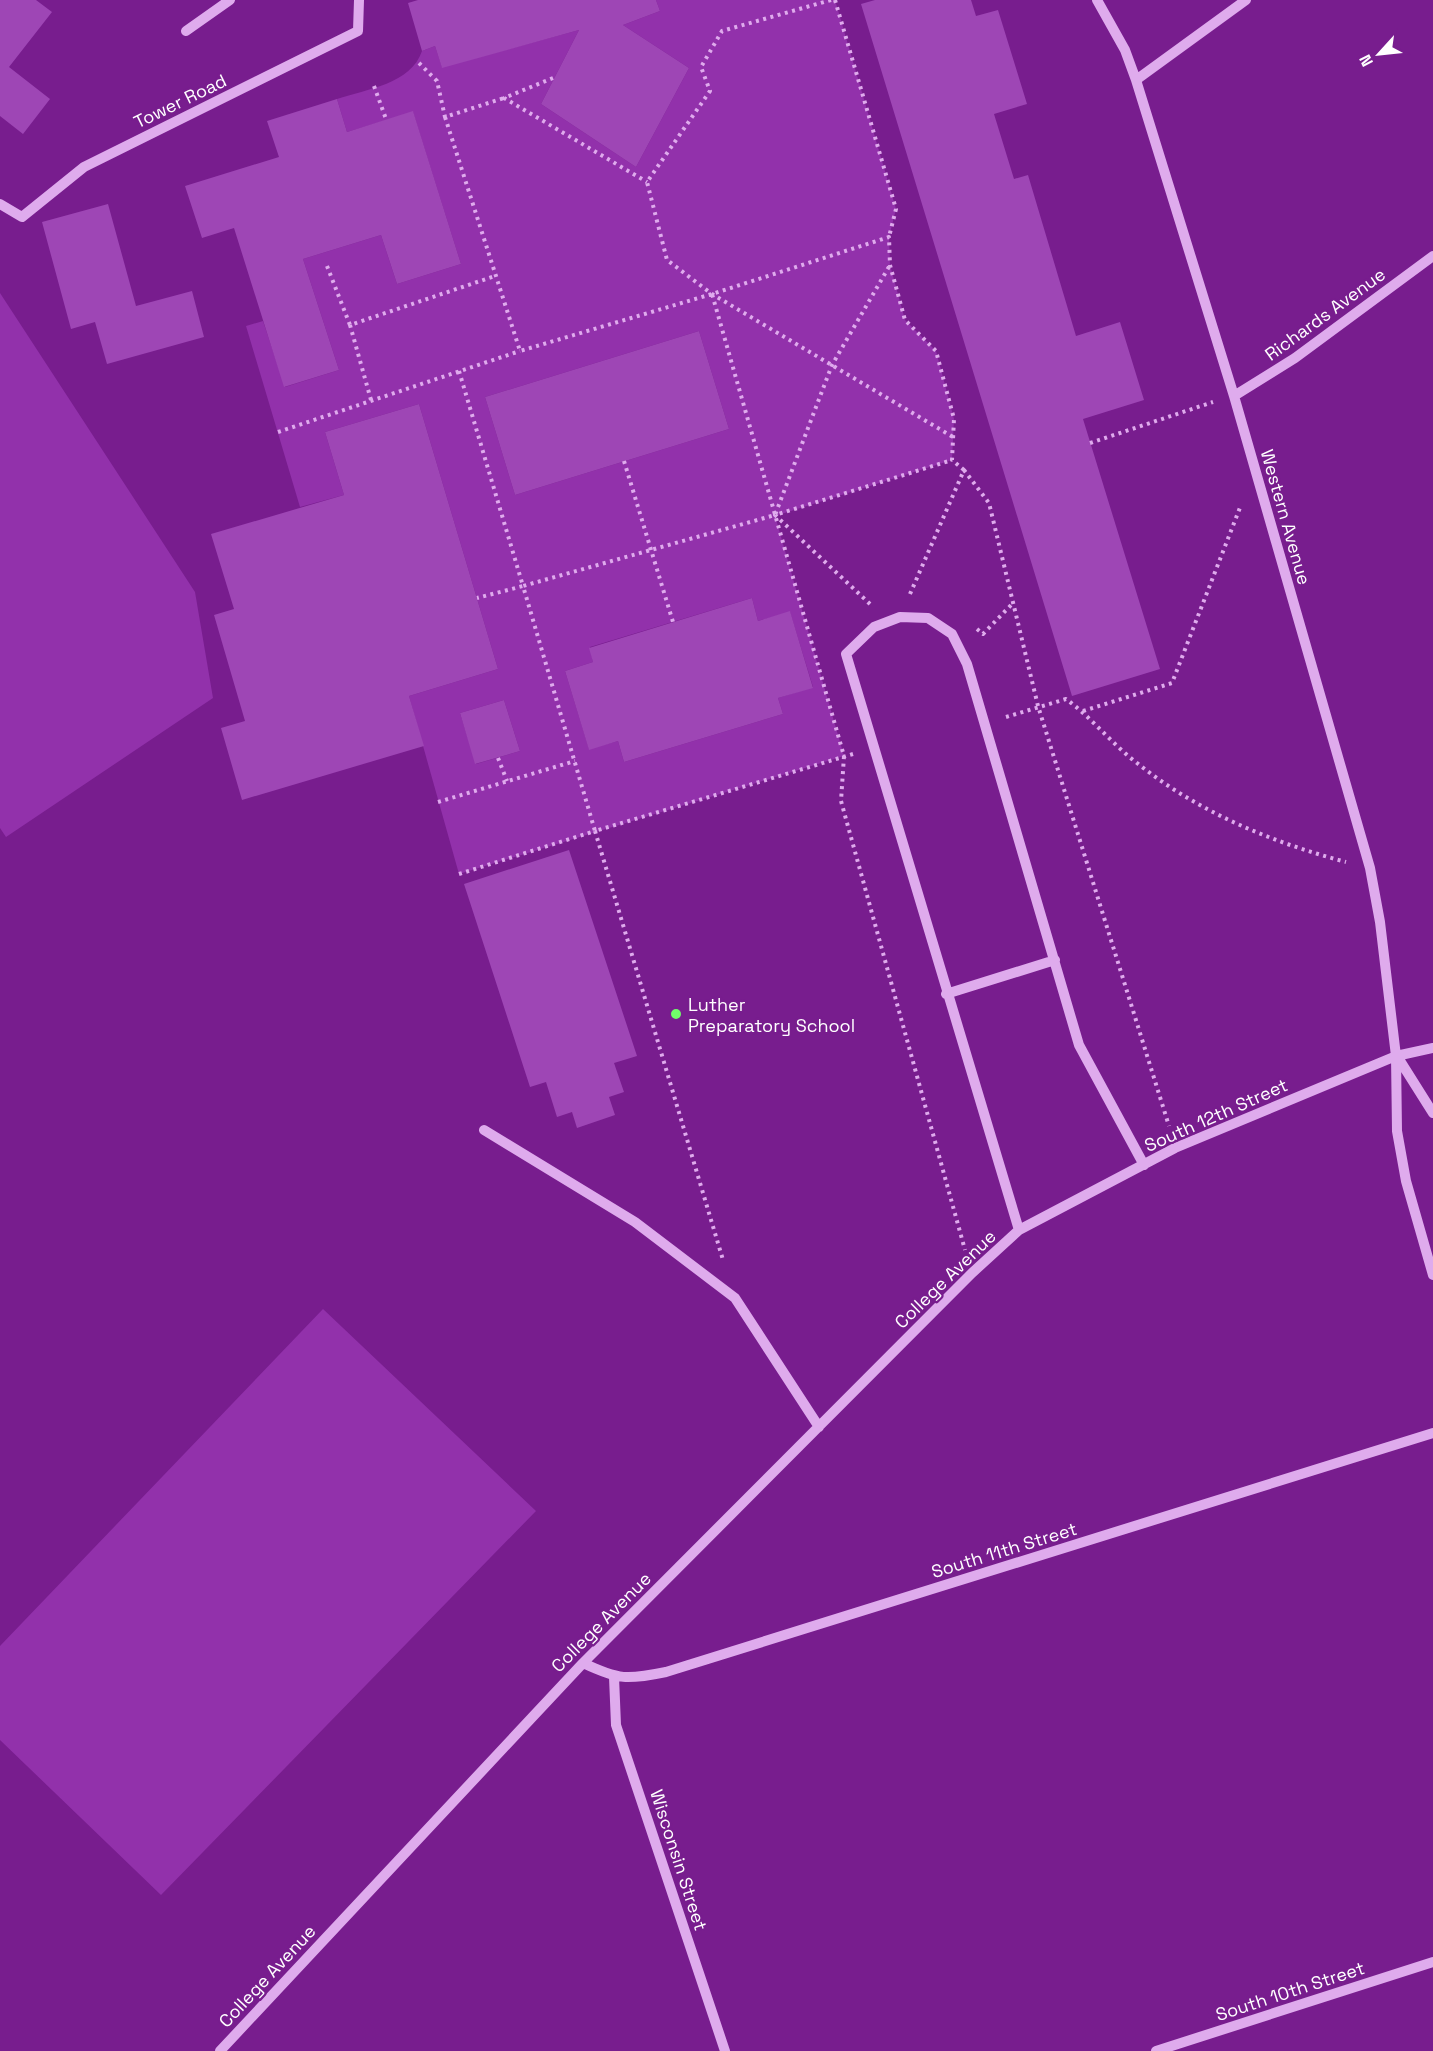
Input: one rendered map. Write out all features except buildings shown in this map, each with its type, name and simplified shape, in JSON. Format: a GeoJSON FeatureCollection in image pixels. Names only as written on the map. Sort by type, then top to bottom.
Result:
{"type":"FeatureCollection","features":[{"type":"Feature","properties":{"kind":"street"},"geometry":{"type":"LineString","coordinates":[[186,32],[230,0]]}},
{"type":"Feature","properties":{"kind":"street","name":"Tower Road"},"geometry":{"type":"LineString","coordinates":[[0,204],[22,217],[84,167],[358,31],[359,0]]}},
{"type":"Feature","properties":{"kind":"street","name":"Western Avenue"},"geometry":{"type":"LineString","coordinates":[[1097,0],[1125,50],[1136,80],[1234,396],[1370,868],[1380,922],[1396,1056],[1396,1131],[1406,1181],[1433,1275]]}},
{"type":"Feature","properties":{"kind":"street"},"geometry":{"type":"LineString","coordinates":[[1136,80],[1246,0]]}},
{"type":"Feature","properties":{"kind":"street","name":"Richards Avenue"},"geometry":{"type":"LineString","coordinates":[[1234,396],[1295,358],[1433,256]]}},
{"type":"Feature","properties":{"kind":"street"},"geometry":{"type":"LineString","coordinates":[[1019,1230],[946,994],[846,654],[874,627],[900,617],[928,618],[952,634],[967,664],[1079,1045],[1144,1165]]}},
{"type":"Feature","properties":{"kind":"street"},"geometry":{"type":"LineString","coordinates":[[946,994],[1055,960]]}},
{"type":"Feature","properties":{"kind":"street","name":"South 12th Street"},"geometry":{"type":"LineString","coordinates":[[1019,1230],[1175,1148],[1396,1056],[1433,1048]]}},
{"type":"Feature","properties":{"kind":"street","name":"Western Avenue"},"geometry":{"type":"LineString","coordinates":[[1396,1056],[1433,1113]]}},
{"type":"Feature","properties":{"kind":"street"},"geometry":{"type":"LineString","coordinates":[[484,1130],[635,1222],[735,1298],[819,1427]]}},
{"type":"Feature","properties":{"kind":"street","name":"College Avenue"},"geometry":{"type":"LineString","coordinates":[[220,2051],[583,1663],[1019,1230]]}},
{"type":"Feature","properties":{"kind":"street","name":"South 11th Street"},"geometry":{"type":"LineString","coordinates":[[583,1663],[614,1677],[641,1677],[666,1672],[1433,1433]]}},
{"type":"Feature","properties":{"kind":"street","name":"Wisconsin Street"},"geometry":{"type":"LineString","coordinates":[[614,1677],[616,1725],[725,2051]]}},
{"type":"Feature","properties":{"kind":"street","name":"South 10th Street"},"geometry":{"type":"LineString","coordinates":[[1156,2051],[1433,1962]]}},
{"type":"Feature","properties":{"kind":"path"},"geometry":{"type":"LineString","coordinates":[[647,182],[710,90],[701,67],[722,31],[833,0],[896,209],[889,237]]}},
{"type":"Feature","properties":{"kind":"path"},"geometry":{"type":"LineString","coordinates":[[418,63],[437,81],[445,117],[520,351]]}},
{"type":"Feature","properties":{"kind":"path"},"geometry":{"type":"LineString","coordinates":[[445,117],[504,98],[553,78]]}},
{"type":"Feature","properties":{"kind":"path"},"geometry":{"type":"LineString","coordinates":[[374,86],[386,119]]}},
{"type":"Feature","properties":{"kind":"path"},"geometry":{"type":"LineString","coordinates":[[504,98],[647,182],[667,260],[711,294],[953,437]]}},
{"type":"Feature","properties":{"kind":"path"},"geometry":{"type":"LineString","coordinates":[[775,516],[832,365],[890,265]]}},
{"type":"Feature","properties":{"kind":"path"},"geometry":{"type":"LineString","coordinates":[[327,266],[351,325],[371,399]]}},
{"type":"Feature","properties":{"kind":"path"},"geometry":{"type":"LineString","coordinates":[[351,325],[495,276]]}},
{"type":"Feature","properties":{"kind":"path"},"geometry":{"type":"LineString","coordinates":[[278,432],[520,351],[711,294]]}},
{"type":"Feature","properties":{"kind":"path"},"geometry":{"type":"LineString","coordinates":[[459,371],[735,1298]]}},
{"type":"Feature","properties":{"kind":"path"},"geometry":{"type":"LineString","coordinates":[[1090,443],[1234,396]]}},
{"type":"Feature","properties":{"kind":"path"},"geometry":{"type":"LineString","coordinates":[[477,598],[775,516],[952,460]]}},
{"type":"Feature","properties":{"kind":"path"},"geometry":{"type":"LineString","coordinates":[[624,461],[653,550],[673,622]]}},
{"type":"Feature","properties":{"kind":"path"},"geometry":{"type":"LineString","coordinates":[[1083,711],[1172,683],[1254,469]]}},
{"type":"Feature","properties":{"kind":"path"},"geometry":{"type":"LineString","coordinates":[[900,617],[964,470],[989,503],[1038,706],[1175,1148]]}},
{"type":"Feature","properties":{"kind":"path"},"geometry":{"type":"LineString","coordinates":[[775,516],[871,605]]}},
{"type":"Feature","properties":{"kind":"path"},"geometry":{"type":"LineString","coordinates":[[985,724],[1066,699],[1083,711],[1135,762],[1191,802],[1292,848],[1370,868]]}},
{"type":"Feature","properties":{"kind":"path"},"geometry":{"type":"LineString","coordinates":[[459,874],[844,756]]}},
{"type":"Feature","properties":{"kind":"path"},"geometry":{"type":"LineString","coordinates":[[498,758],[507,782]]}},
{"type":"Feature","properties":{"kind":"path"},"geometry":{"type":"LineString","coordinates":[[438,802],[575,761]]}},
{"type":"Feature","properties":{"kind":"shaded area"},"geometry":{"type":"Polygon","coordinates":[[[656,0],[835,0],[896,209],[889,237],[890,265],[905,320],[936,351],[954,419],[952,460],[775,516],[844,756],[459,874],[409,696],[498,669],[419,404],[325,432],[344,495],[300,507],[246,326],[263,321],[285,387],[339,370],[303,259],[381,235],[397,284],[461,264],[413,112],[347,132],[337,99],[387,84],[408,71],[422,51],[435,46],[442,67],[579,30],[541,104],[636,167],[689,68],[623,25],[660,11],[656,0]],[[699,331],[485,397],[515,495],[729,429],[699,331]],[[752,598],[590,647],[593,662],[565,671],[589,749],[618,741],[624,762],[783,714],[778,698],[813,687],[790,612],[758,621],[752,598]],[[504,700],[460,713],[476,764],[520,751],[504,700]]]}},
{"type":"Feature","properties":{"kind":"shaded area"},"geometry":{"type":"Polygon","coordinates":[[[0,293],[195,592],[213,698],[6,837],[0,828],[0,293]]]}},
{"type":"Feature","properties":{"kind":"shaded area"},"geometry":{"type":"Polygon","coordinates":[[[323,1309],[536,1511],[161,1895],[0,1740],[0,1646],[323,1309]]]}},
{"type":"Feature","properties":{"kind":"place","name":"Luther Preparatory School"},"geometry":{"type":"Point","coordinates":[676,1014]}}]}
